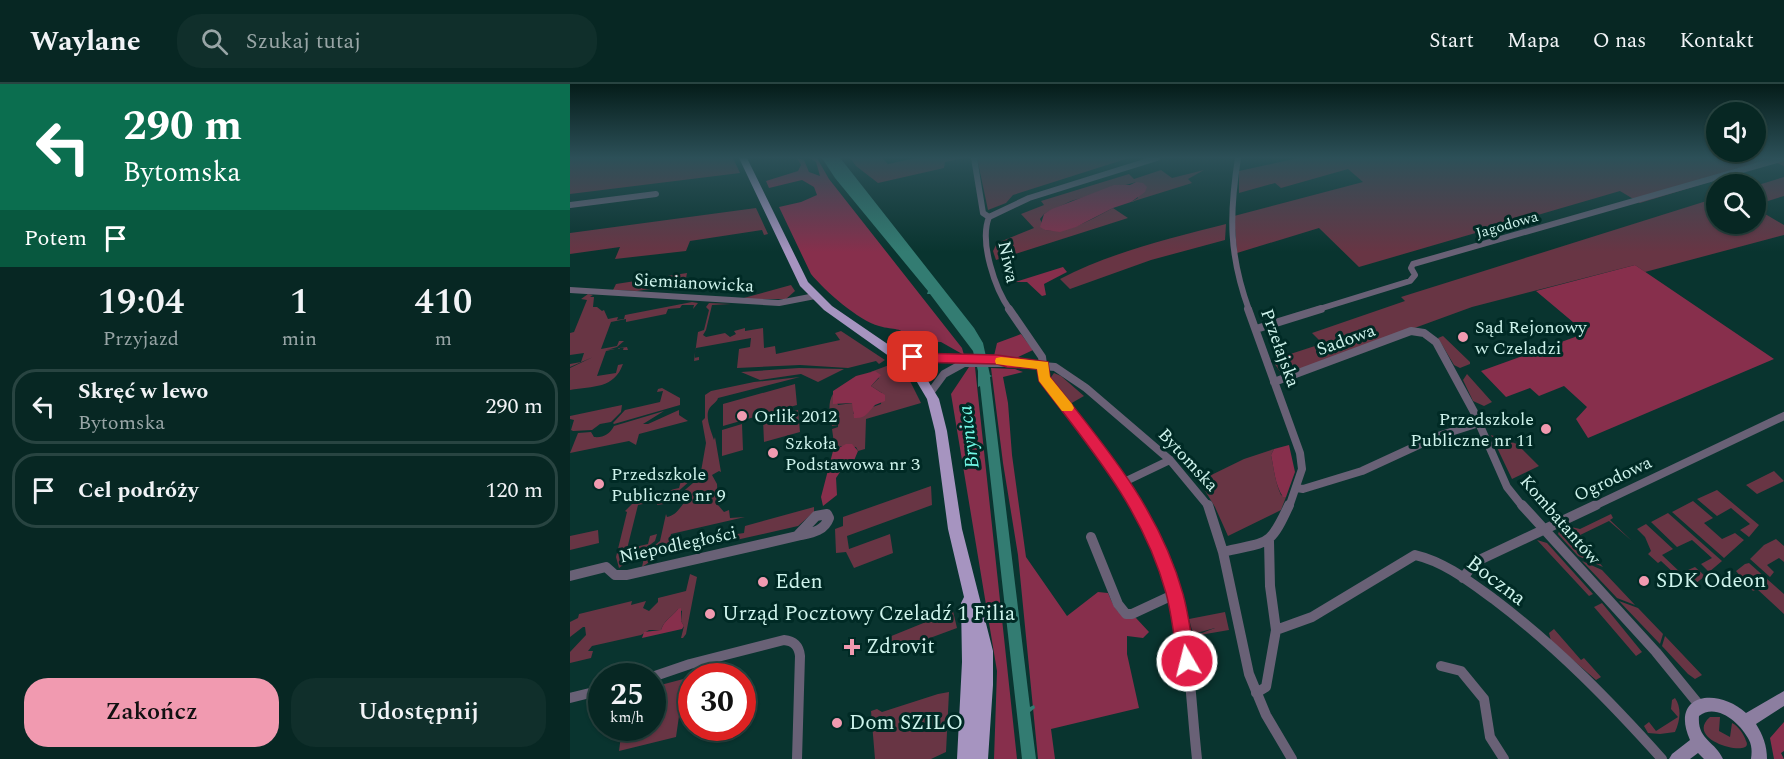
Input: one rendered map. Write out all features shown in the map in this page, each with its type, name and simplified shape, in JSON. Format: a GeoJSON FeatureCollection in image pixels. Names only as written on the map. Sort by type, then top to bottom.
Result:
{"type":"FeatureCollection","features":[{"type":"Feature","properties":{"kind":"main road"},"geometry":{"type":"LineString","coordinates":[[758,190],[804,284],[815,296],[904,361],[918,374],[930,393],[941,431],[954,519],[985,651],[985,685],[979,759]]}},
{"type":"Feature","properties":{"kind":"main road"},"geometry":{"type":"LineString","coordinates":[[966,759],[970,662],[968,578]]}},
{"type":"Feature","properties":{"kind":"street","name":"Niwa"},"geometry":{"type":"LineString","coordinates":[[979,190],[983,213],[989,217],[985,227],[993,279],[1003,300],[1037,349],[1045,379],[1124,482],[1155,539],[1175,594],[1184,639],[1197,759]]}},
{"type":"Feature","properties":{"kind":"street"},"geometry":{"type":"LineString","coordinates":[[989,217],[1029,198],[1056,190]]}},
{"type":"Feature","properties":{"kind":"street","name":"Przełajska"},"geometry":{"type":"LineString","coordinates":[[1233,190],[1232,256],[1301,460],[1297,488],[1280,529],[1269,541]]}},
{"type":"Feature","properties":{"kind":"street","name":"Jagodowa"},"geometry":{"type":"LineString","coordinates":[[1256,329],[1410,281],[1415,275],[1411,268],[1413,264],[1674,190]]}},
{"type":"Feature","properties":{"kind":"street"},"geometry":{"type":"LineString","coordinates":[[570,205],[656,194]]}},
{"type":"Feature","properties":{"kind":"street","name":"Siemianowicka"},"geometry":{"type":"LineString","coordinates":[[570,290],[779,303],[815,296]]}},
{"type":"Feature","properties":{"kind":"street","name":"Sadowa"},"geometry":{"type":"LineString","coordinates":[[1275,381],[1411,332],[1428,335]]}},
{"type":"Feature","properties":{"kind":"street","name":"Kombatantów"},"geometry":{"type":"LineString","coordinates":[[1428,335],[1440,348],[1479,423],[1508,487],[1543,530],[1656,652],[1700,706]]}},
{"type":"Feature","properties":{"kind":"street","name":"Bytomska"},"geometry":{"type":"LineString","coordinates":[[904,361],[913,357],[1055,367],[1069,375],[1170,460],[1210,508],[1223,552],[1239,632],[1257,693],[1278,738],[1292,759]]}},
{"type":"Feature","properties":{"kind":"street","name":"Bytomska"},"geometry":{"type":"LineString","coordinates":[[930,393],[947,371],[969,361]]}},
{"type":"Feature","properties":{"kind":"street","name":"Ogrodowa"},"geometry":{"type":"LineString","coordinates":[[1463,578],[1475,562],[1784,416]]}},
{"type":"Feature","properties":{"kind":"street"},"geometry":{"type":"LineString","coordinates":[[1297,488],[1303,489],[1368,469],[1439,436],[1468,424],[1479,423]]}},
{"type":"Feature","properties":{"kind":"street"},"geometry":{"type":"LineString","coordinates":[[1124,482],[1170,460]]}},
{"type":"Feature","properties":{"kind":"street","name":"Niepodległości"},"geometry":{"type":"LineString","coordinates":[[570,576],[606,567],[610,572],[622,577],[796,536]]}},
{"type":"Feature","properties":{"kind":"street"},"geometry":{"type":"LineString","coordinates":[[1091,537],[1118,604],[1126,614],[1132,614],[1175,594]]}},
{"type":"Feature","properties":{"kind":"street"},"geometry":{"type":"LineString","coordinates":[[1223,552],[1269,541],[1270,586],[1276,630],[1266,687],[1257,693]]}},
{"type":"Feature","properties":{"kind":"street","name":"Boczna"},"geometry":{"type":"LineString","coordinates":[[1276,630],[1312,617],[1415,555],[1429,557],[1463,578],[1563,655],[1594,684],[1662,759]]}},
{"type":"Feature","properties":{"kind":"street"},"geometry":{"type":"LineString","coordinates":[[666,672],[784,640],[795,644],[800,656],[797,759]]}},
{"type":"Feature","properties":{"kind":"street"},"geometry":{"type":"LineString","coordinates":[[1441,666],[1461,671],[1484,699],[1490,737],[1504,759]]}},
{"type":"Feature","properties":{"kind":"street"},"geometry":{"type":"LineString","coordinates":[[570,698],[588,694]]}},
{"type":"Feature","properties":{"kind":"street"},"geometry":{"type":"LineString","coordinates":[[1746,722],[1784,698]]}},
{"type":"Feature","properties":{"kind":"street"},"geometry":{"type":"LineString","coordinates":[[1715,759],[1698,741],[1691,722],[1693,712],[1706,704],[1722,706],[1746,722],[1758,739],[1759,759]]}},
{"type":"Feature","properties":{"kind":"street"},"geometry":{"type":"LineString","coordinates":[[1677,759],[1694,747],[1698,741]]}},
{"type":"Feature","properties":{"kind":"shaded area"},"geometry":{"type":"Polygon","coordinates":[[[570,190],[606,190],[570,194],[570,190]]]}},
{"type":"Feature","properties":{"kind":"shaded area"},"geometry":{"type":"Polygon","coordinates":[[[815,190],[837,190],[962,348],[964,355],[941,342],[912,341],[897,329],[871,323],[842,304],[811,274],[779,207],[801,202],[817,195],[815,190]]]}},
{"type":"Feature","properties":{"kind":"shaded area"},"geometry":{"type":"Polygon","coordinates":[[[844,190],[865,190],[974,328],[983,343],[992,376],[990,377],[1030,707],[1034,705],[1035,708],[1030,712],[1036,759],[1022,759],[980,386],[978,387],[978,371],[973,351],[930,294],[927,294],[928,291],[844,190]]]}},
{"type":"Feature","properties":{"kind":"shaded area"},"geometry":{"type":"Polygon","coordinates":[[[984,190],[1030,190],[1013,195],[1006,203],[988,210],[984,190]]]}},
{"type":"Feature","properties":{"kind":"shaded area"},"geometry":{"type":"Polygon","coordinates":[[[1078,190],[1110,190],[1071,201],[1044,214],[1040,219],[1045,230],[1072,228],[1113,208],[1128,218],[996,260],[993,251],[997,243],[1034,228],[1021,214],[1044,205],[1041,201],[1078,190]]]}},
{"type":"Feature","properties":{"kind":"shaded area"},"geometry":{"type":"Polygon","coordinates":[[[1102,190],[1146,190],[1131,202],[1060,232],[1040,227],[1044,214],[1102,190]]]}},
{"type":"Feature","properties":{"kind":"shaded area"},"geometry":{"type":"Polygon","coordinates":[[[1137,190],[1171,190],[1131,202],[1138,198],[1137,190]]]}},
{"type":"Feature","properties":{"kind":"shaded area"},"geometry":{"type":"Polygon","coordinates":[[[1335,190],[1684,190],[1640,203],[1620,191],[1359,267],[1319,228],[1237,253],[1234,216],[1335,190]]]}},
{"type":"Feature","properties":{"kind":"shaded area"},"geometry":{"type":"Polygon","coordinates":[[[1766,190],[1784,190],[1784,196],[1766,202],[1766,190]]]}},
{"type":"Feature","properties":{"kind":"shaded area"},"geometry":{"type":"Polygon","coordinates":[[[1706,201],[1706,234],[1766,234],[1766,214],[1784,225],[1784,235],[1645,272],[1635,265],[1472,307],[1283,376],[1272,360],[1318,345],[1320,341],[1312,333],[1405,301],[1401,297],[1706,201]]]}},
{"type":"Feature","properties":{"kind":"shaded area"},"geometry":{"type":"Polygon","coordinates":[[[756,208],[768,234],[764,235],[762,230],[690,241],[686,251],[615,259],[620,247],[570,254],[570,233],[756,208]]]}},
{"type":"Feature","properties":{"kind":"shaded area"},"geometry":{"type":"Polygon","coordinates":[[[1226,224],[1225,240],[1151,260],[1070,289],[1060,279],[1120,254],[1226,224]]]}},
{"type":"Feature","properties":{"kind":"shaded area"},"geometry":{"type":"Polygon","coordinates":[[[1635,265],[1774,359],[1588,438],[1576,419],[1587,407],[1564,386],[1539,396],[1530,388],[1506,397],[1481,371],[1586,333],[1536,291],[1635,265]]]}},
{"type":"Feature","properties":{"kind":"shaded area"},"geometry":{"type":"Polygon","coordinates":[[[1063,267],[1067,272],[1044,284],[1046,295],[1042,296],[1027,282],[1015,282],[1063,267]]]}},
{"type":"Feature","properties":{"kind":"shaded area"},"geometry":{"type":"Polygon","coordinates":[[[687,273],[685,284],[637,291],[613,290],[616,284],[687,273]]]}},
{"type":"Feature","properties":{"kind":"shaded area"},"geometry":{"type":"Polygon","coordinates":[[[791,285],[795,291],[786,299],[740,299],[791,285]]]}},
{"type":"Feature","properties":{"kind":"shaded area"},"geometry":{"type":"Polygon","coordinates":[[[588,294],[593,295],[590,297],[594,297],[593,307],[604,310],[608,319],[618,317],[617,320],[624,319],[625,315],[692,302],[698,303],[693,309],[694,305],[682,305],[680,308],[668,309],[666,314],[626,322],[626,319],[611,322],[601,349],[617,346],[619,341],[624,341],[617,347],[607,350],[618,348],[606,351],[597,376],[616,373],[618,365],[623,364],[619,372],[602,385],[570,390],[570,368],[593,357],[570,367],[570,364],[581,362],[584,353],[570,355],[570,333],[574,332],[587,300],[581,299],[588,294]]]}},
{"type":"Feature","properties":{"kind":"shaded area"},"geometry":{"type":"Polygon","coordinates":[[[709,303],[731,304],[712,305],[703,335],[706,337],[725,333],[730,337],[736,334],[734,331],[745,328],[745,331],[763,328],[764,348],[775,346],[776,354],[840,340],[835,333],[841,331],[885,360],[879,364],[876,361],[848,368],[800,365],[737,368],[739,349],[750,347],[751,338],[696,348],[695,351],[698,332],[704,330],[709,310],[706,307],[709,303]]]}},
{"type":"Feature","properties":{"kind":"shaded area"},"geometry":{"type":"Polygon","coordinates":[[[1021,334],[1033,350],[1016,358],[994,356],[997,343],[1021,334]]]}},
{"type":"Feature","properties":{"kind":"shaded area"},"geometry":{"type":"Polygon","coordinates":[[[1443,336],[1470,364],[1460,368],[1454,365],[1438,338],[1443,336]]]}},
{"type":"Feature","properties":{"kind":"shaded area"},"geometry":{"type":"Polygon","coordinates":[[[892,364],[910,381],[921,403],[866,419],[865,449],[858,451],[856,447],[841,446],[835,450],[832,429],[838,425],[832,426],[829,410],[833,394],[838,405],[853,403],[853,414],[881,404],[882,393],[871,386],[879,378],[871,372],[865,374],[892,364]]]}},
{"type":"Feature","properties":{"kind":"shaded area"},"geometry":{"type":"Polygon","coordinates":[[[969,367],[975,367],[1017,759],[994,759],[997,671],[951,394],[969,367]]]}},
{"type":"Feature","properties":{"kind":"shaded area"},"geometry":{"type":"Polygon","coordinates":[[[799,368],[844,369],[818,382],[801,374],[760,380],[741,372],[799,368]]]}},
{"type":"Feature","properties":{"kind":"shaded area"},"geometry":{"type":"Polygon","coordinates":[[[991,368],[1015,369],[1023,372],[1003,377],[1026,557],[1067,616],[1098,592],[1108,593],[1121,614],[1136,618],[1149,632],[1143,638],[1127,636],[1127,654],[1139,708],[1051,729],[1055,759],[1038,759],[1018,555],[991,368]]]}},
{"type":"Feature","properties":{"kind":"shaded area"},"geometry":{"type":"Polygon","coordinates":[[[875,371],[881,375],[871,386],[885,395],[885,401],[875,405],[858,418],[854,418],[852,403],[833,404],[833,391],[856,376],[875,371]]]}},
{"type":"Feature","properties":{"kind":"shaded area"},"geometry":{"type":"Polygon","coordinates":[[[1054,373],[1061,376],[1084,396],[1070,404],[1049,380],[1054,373]]]}},
{"type":"Feature","properties":{"kind":"shaded area"},"geometry":{"type":"Polygon","coordinates":[[[1467,374],[1492,402],[1484,406],[1473,401],[1463,380],[1467,374]]]}},
{"type":"Feature","properties":{"kind":"shaded area"},"geometry":{"type":"Polygon","coordinates":[[[800,377],[718,398],[710,407],[708,420],[714,440],[715,437],[721,472],[712,475],[717,484],[718,505],[724,512],[729,510],[730,518],[745,517],[671,534],[667,550],[642,567],[645,553],[660,541],[666,514],[667,517],[679,510],[687,499],[682,493],[679,495],[700,477],[706,443],[702,421],[705,418],[705,395],[711,391],[754,382],[800,377]]]}},
{"type":"Feature","properties":{"kind":"shaded area","name":"Orlik 2012"},"geometry":{"type":"Polygon","coordinates":[[[795,384],[797,405],[723,426],[723,404],[795,384]]]}},
{"type":"Feature","properties":{"kind":"shaded area"},"geometry":{"type":"Polygon","coordinates":[[[662,388],[680,398],[680,405],[613,423],[625,410],[660,402],[663,391],[657,392],[662,388]]]}},
{"type":"Feature","properties":{"kind":"shaded area"},"geometry":{"type":"Polygon","coordinates":[[[622,405],[621,412],[611,422],[600,424],[592,430],[571,430],[574,420],[570,419],[570,416],[622,405]]]}},
{"type":"Feature","properties":{"kind":"shaded area"},"geometry":{"type":"Polygon","coordinates":[[[679,410],[679,415],[688,421],[639,434],[636,445],[629,441],[570,453],[578,433],[591,432],[594,437],[600,437],[614,426],[664,411],[643,424],[648,424],[679,410]]]}},
{"type":"Feature","properties":{"kind":"shaded area"},"geometry":{"type":"Polygon","coordinates":[[[798,410],[800,432],[764,442],[763,420],[798,410]]]}},
{"type":"Feature","properties":{"kind":"shaded area","name":"Orlik 2012"},"geometry":{"type":"Polygon","coordinates":[[[742,424],[743,450],[722,456],[722,430],[742,424]]]}},
{"type":"Feature","properties":{"kind":"shaded area"},"geometry":{"type":"Polygon","coordinates":[[[1491,435],[1517,444],[1539,466],[1512,479],[1491,435]]]}},
{"type":"Feature","properties":{"kind":"shaded area"},"geometry":{"type":"Polygon","coordinates":[[[846,444],[852,444],[858,451],[853,463],[844,466],[836,478],[837,495],[823,506],[821,497],[833,451],[846,444]]]}},
{"type":"Feature","properties":{"kind":"shaded area"},"geometry":{"type":"Polygon","coordinates":[[[1289,445],[1295,472],[1286,497],[1283,497],[1276,482],[1271,455],[1274,449],[1289,445]]]}},
{"type":"Feature","properties":{"kind":"shaded area"},"geometry":{"type":"Polygon","coordinates":[[[1274,449],[1271,455],[1276,480],[1281,495],[1286,497],[1281,510],[1228,536],[1215,507],[1199,481],[1244,459],[1274,449]]]}},
{"type":"Feature","properties":{"kind":"shaded area"},"geometry":{"type":"Polygon","coordinates":[[[1774,471],[1784,481],[1757,494],[1746,485],[1774,471]]]}},
{"type":"Feature","properties":{"kind":"shaded area"},"geometry":{"type":"Polygon","coordinates":[[[693,474],[692,479],[664,504],[657,505],[658,501],[638,505],[627,549],[648,544],[650,536],[657,534],[655,541],[619,568],[616,557],[627,512],[625,511],[639,497],[643,501],[679,488],[682,477],[693,474]]]}},
{"type":"Feature","properties":{"kind":"shaded area"},"geometry":{"type":"Polygon","coordinates":[[[931,486],[932,505],[847,536],[849,549],[890,534],[893,553],[854,568],[846,552],[836,553],[835,529],[843,526],[843,517],[931,486]]]}},
{"type":"Feature","properties":{"kind":"shaded area"},"geometry":{"type":"Polygon","coordinates":[[[1717,490],[1759,525],[1749,537],[1740,530],[1750,524],[1731,508],[1717,516],[1697,499],[1717,490]]]}},
{"type":"Feature","properties":{"kind":"shaded area"},"geometry":{"type":"Polygon","coordinates":[[[1693,501],[1713,518],[1704,523],[1722,539],[1735,533],[1744,540],[1724,558],[1672,512],[1693,501]]]}},
{"type":"Feature","properties":{"kind":"shaded area"},"geometry":{"type":"Polygon","coordinates":[[[814,507],[814,512],[798,526],[736,540],[737,534],[744,533],[745,526],[814,507]]]}},
{"type":"Feature","properties":{"kind":"shaded area"},"geometry":{"type":"Polygon","coordinates":[[[1668,513],[1722,561],[1709,572],[1701,564],[1712,558],[1692,540],[1677,547],[1651,522],[1668,513]]]}},
{"type":"Feature","properties":{"kind":"shaded area"},"geometry":{"type":"Polygon","coordinates":[[[1611,514],[1613,518],[1610,520],[1632,541],[1609,521],[1576,537],[1603,567],[1578,556],[1558,534],[1560,529],[1567,526],[1580,529],[1611,514]]]}},
{"type":"Feature","properties":{"kind":"shaded area"},"geometry":{"type":"Polygon","coordinates":[[[1646,524],[1673,549],[1662,555],[1681,573],[1695,567],[1705,576],[1690,588],[1661,561],[1658,563],[1648,554],[1651,551],[1645,537],[1637,529],[1646,524]]]}},
{"type":"Feature","properties":{"kind":"shaded area"},"geometry":{"type":"Polygon","coordinates":[[[598,530],[599,543],[570,550],[570,536],[598,530]]]}},
{"type":"Feature","properties":{"kind":"shaded area"},"geometry":{"type":"Polygon","coordinates":[[[1776,539],[1784,546],[1784,562],[1779,558],[1767,565],[1774,572],[1770,577],[1750,559],[1764,545],[1776,539]]]}},
{"type":"Feature","properties":{"kind":"shaded area"},"geometry":{"type":"Polygon","coordinates":[[[1537,540],[1547,543],[1593,594],[1589,596],[1537,540]]]}},
{"type":"Feature","properties":{"kind":"shaded area"},"geometry":{"type":"Polygon","coordinates":[[[1582,561],[1602,570],[1635,605],[1617,598],[1582,561]]]}},
{"type":"Feature","properties":{"kind":"shaded area"},"geometry":{"type":"Polygon","coordinates":[[[1749,563],[1784,594],[1784,614],[1757,589],[1753,591],[1736,571],[1749,563]]]}},
{"type":"Feature","properties":{"kind":"shaded area"},"geometry":{"type":"Polygon","coordinates":[[[690,574],[697,577],[686,634],[683,638],[681,638],[684,626],[681,621],[682,611],[678,609],[661,630],[649,630],[641,635],[592,646],[588,651],[593,651],[591,658],[570,663],[570,652],[586,635],[585,627],[583,627],[570,637],[570,622],[578,618],[579,614],[632,601],[631,605],[646,601],[643,608],[649,611],[658,602],[658,598],[686,591],[690,574]]]}},
{"type":"Feature","properties":{"kind":"shaded area"},"geometry":{"type":"Polygon","coordinates":[[[1619,601],[1638,608],[1663,634],[1660,644],[1619,601]]]}},
{"type":"Feature","properties":{"kind":"shaded area"},"geometry":{"type":"Polygon","coordinates":[[[1602,603],[1642,652],[1636,656],[1594,607],[1602,603]]]}},
{"type":"Feature","properties":{"kind":"shaded area"},"geometry":{"type":"Polygon","coordinates":[[[681,608],[681,621],[684,626],[682,629],[642,638],[644,632],[661,630],[666,621],[681,608]]]}},
{"type":"Feature","properties":{"kind":"shaded area"},"geometry":{"type":"Polygon","coordinates":[[[953,611],[957,628],[892,652],[884,639],[953,611]]]}},
{"type":"Feature","properties":{"kind":"shaded area"},"geometry":{"type":"Polygon","coordinates":[[[1225,612],[1229,630],[1194,636],[1215,628],[1193,634],[1189,619],[1225,612]]]}},
{"type":"Feature","properties":{"kind":"shaded area"},"geometry":{"type":"Polygon","coordinates":[[[1554,629],[1581,660],[1584,658],[1601,677],[1596,680],[1551,641],[1549,633],[1554,629]]]}},
{"type":"Feature","properties":{"kind":"shaded area"},"geometry":{"type":"Polygon","coordinates":[[[1665,636],[1702,675],[1695,679],[1688,674],[1662,646],[1665,636]]]}},
{"type":"Feature","properties":{"kind":"shaded area"},"geometry":{"type":"Polygon","coordinates":[[[678,680],[676,737],[666,739],[666,684],[678,680]]]}},
{"type":"Feature","properties":{"kind":"shaded area"},"geometry":{"type":"Polygon","coordinates":[[[949,692],[946,752],[931,759],[875,759],[871,711],[877,709],[882,712],[949,692]]]}},
{"type":"Feature","properties":{"kind":"shaded area"},"geometry":{"type":"Polygon","coordinates":[[[1675,698],[1680,715],[1675,732],[1648,733],[1644,726],[1649,722],[1656,731],[1678,717],[1671,709],[1672,700],[1675,698]]]}},
{"type":"Feature","properties":{"kind":"shaded area"},"geometry":{"type":"Polygon","coordinates":[[[1710,717],[1720,717],[1719,731],[1730,737],[1732,723],[1736,726],[1744,736],[1746,746],[1732,748],[1712,740],[1705,733],[1704,726],[1710,717]]]}},
{"type":"Feature","properties":{"kind":"shaded area"},"geometry":{"type":"Polygon","coordinates":[[[1784,722],[1784,751],[1781,753],[1784,759],[1774,759],[1770,738],[1784,722]]]}},
{"type":"Feature","properties":{"kind":"shaded area"},"geometry":{"type":"Polygon","coordinates":[[[620,741],[660,741],[619,751],[620,741]]]}},
{"type":"Feature","properties":{"kind":"slow traffic"},"geometry":{"type":"LineString","coordinates":[[1001,361],[1043,365],[1044,378],[1067,408]]}},
{"type":"Feature","properties":{"kind":"place","name":"Sąd Rejonowy w Czeladzi"},"geometry":{"type":"Point","coordinates":[1463,337]}},
{"type":"Feature","properties":{"kind":"place","name":"Orlik 2012"},"geometry":{"type":"Point","coordinates":[742,416]}},
{"type":"Feature","properties":{"kind":"place","name":"Przedszkole Publiczne nr 11"},"geometry":{"type":"Point","coordinates":[1546,429]}},
{"type":"Feature","properties":{"kind":"place","name":"Szkoła Podstawowa nr 3"},"geometry":{"type":"Point","coordinates":[773,453]}},
{"type":"Feature","properties":{"kind":"place","name":"Przedszkole Publiczne nr 9"},"geometry":{"type":"Point","coordinates":[599,484]}},
{"type":"Feature","properties":{"kind":"place","name":"SDK Odeon"},"geometry":{"type":"Point","coordinates":[1644,581]}},
{"type":"Feature","properties":{"kind":"place","name":"Eden"},"geometry":{"type":"Point","coordinates":[763,582]}},
{"type":"Feature","properties":{"kind":"place","name":"Urząd Pocztowy Czeladź 1 Filia"},"geometry":{"type":"Point","coordinates":[710,614]}},
{"type":"Feature","properties":{"kind":"place","name":"Zdrovit"},"geometry":{"type":"Point","coordinates":[852,647]}},
{"type":"Feature","properties":{"kind":"place","name":"Dom SZILO"},"geometry":{"type":"Point","coordinates":[837,723]}},
{"type":"Feature","properties":{"kind":"route"},"geometry":{"type":"LineString","coordinates":[[913,357],[968,358],[1043,365],[1044,378],[1124,482],[1155,539],[1175,594],[1187,661]]}},
{"type":"Feature","properties":{"kind":"water label","name":"Brynica"},"geometry":{"type":"Point","coordinates":[969,437]}}]}
